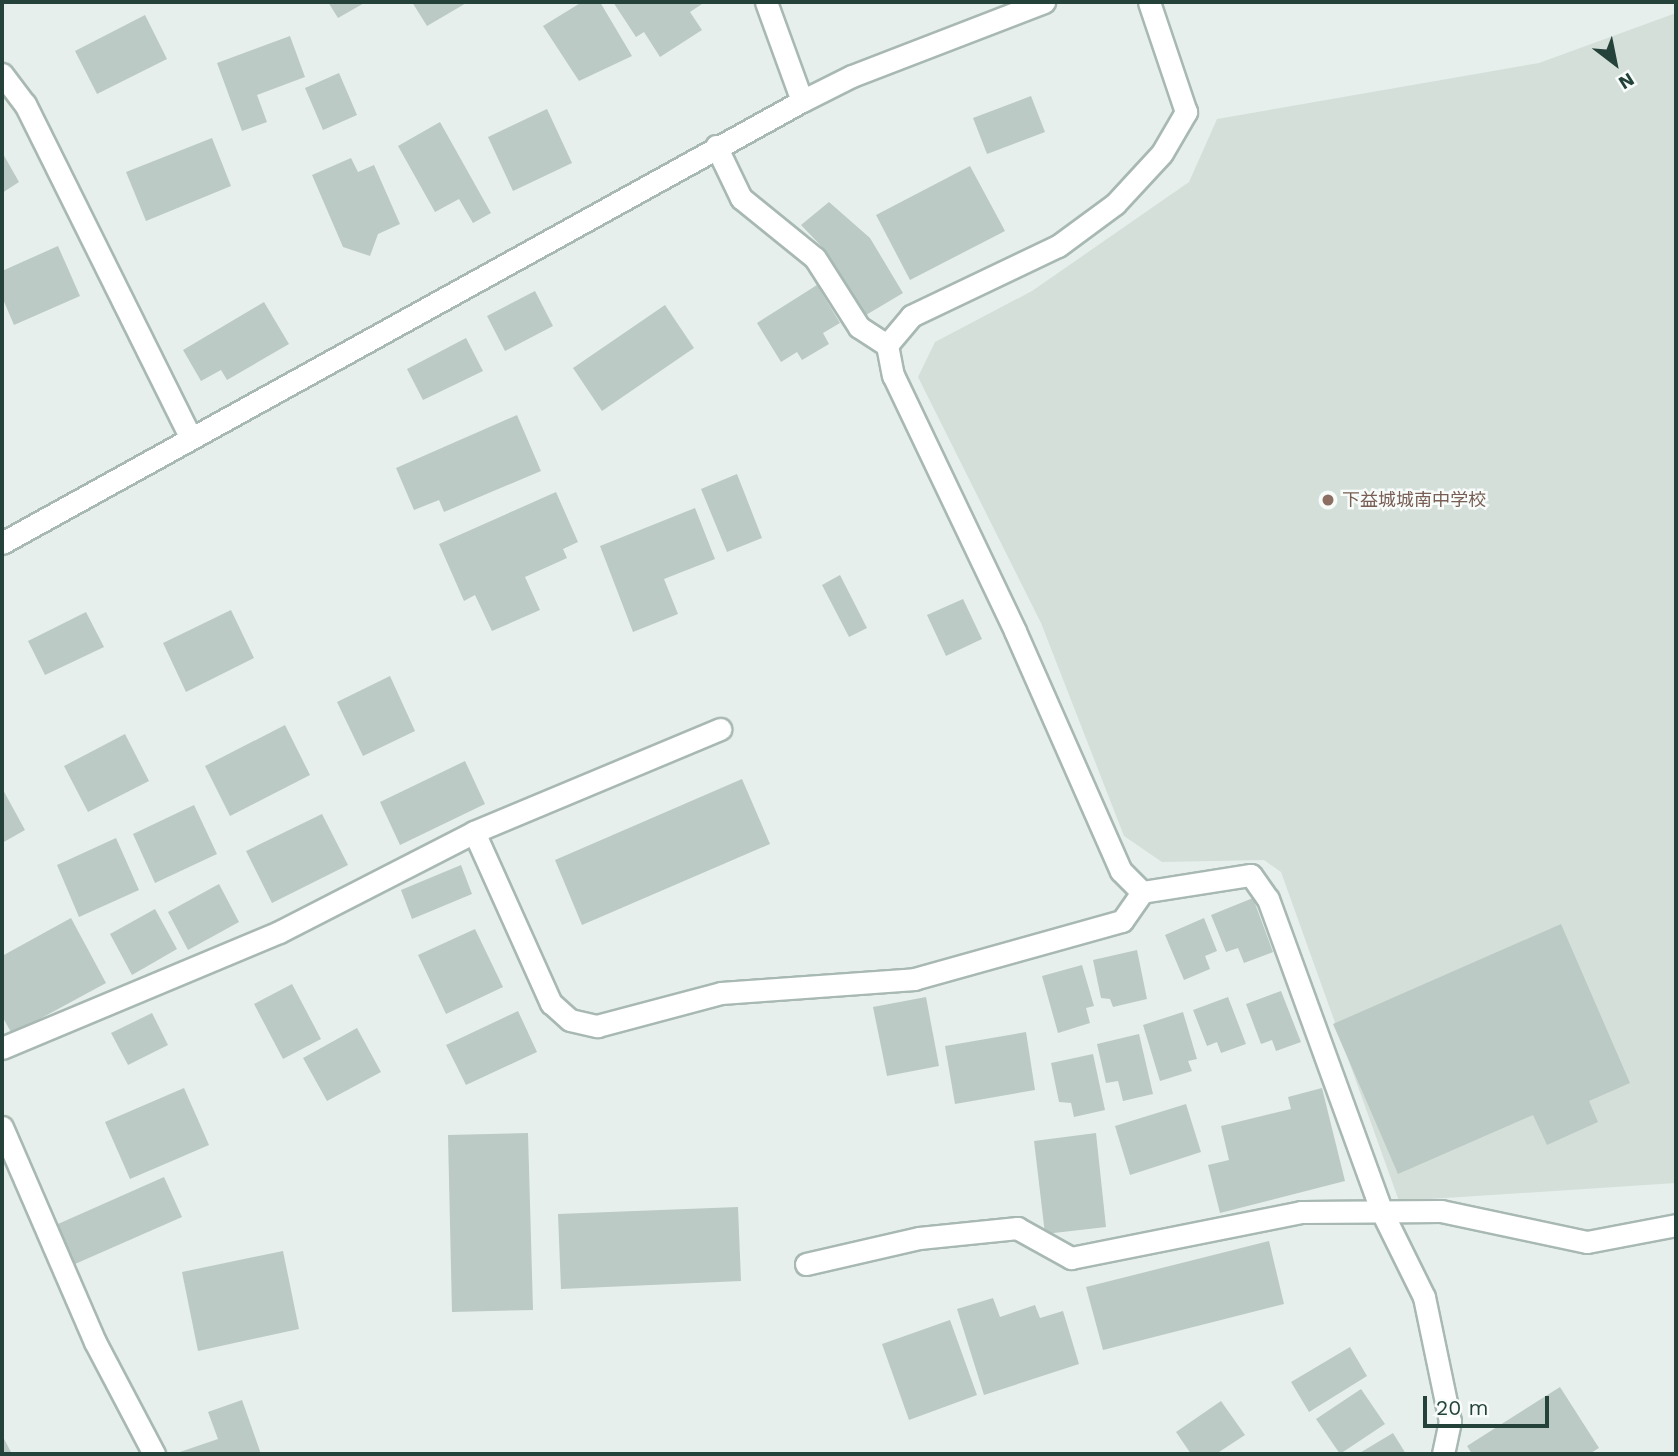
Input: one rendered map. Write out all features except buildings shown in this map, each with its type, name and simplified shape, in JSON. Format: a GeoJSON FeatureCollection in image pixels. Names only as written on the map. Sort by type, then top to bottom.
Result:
{"type":"FeatureCollection","features":[{"type":"Feature","properties":{"kind":"street"},"geometry":{"type":"LineString","coordinates":[[766,2],[802,101]]}},
{"type":"Feature","properties":{"kind":"street"},"geometry":{"type":"LineString","coordinates":[[2,543],[716,146],[802,101],[852,76],[1044,2]]}},
{"type":"Feature","properties":{"kind":"street"},"geometry":{"type":"LineString","coordinates":[[887,345],[911,316],[1058,246],[1115,204],[1162,153],[1186,112],[1149,2]]}},
{"type":"Feature","properties":{"kind":"street"},"geometry":{"type":"LineString","coordinates":[[2,74],[25,104],[191,438]]}},
{"type":"Feature","properties":{"kind":"street"},"geometry":{"type":"LineString","coordinates":[[716,146],[741,198],[815,258],[859,327],[887,345],[892,375],[1015,631],[1121,871],[1142,892]]}},
{"type":"Feature","properties":{"kind":"street"},"geometry":{"type":"LineString","coordinates":[[2,1048],[279,932],[474,832],[720,729]]}},
{"type":"Feature","properties":{"kind":"street"},"geometry":{"type":"LineString","coordinates":[[474,832],[551,1003],[570,1020],[597,1026],[722,993],[914,979],[1122,921],[1142,892],[1251,875],[1268,899],[1382,1212],[1424,1297],[1450,1422],[1443,1454]]}},
{"type":"Feature","properties":{"kind":"street"},"geometry":{"type":"LineString","coordinates":[[2,1126],[95,1342],[154,1454]]}},
{"type":"Feature","properties":{"kind":"street"},"geometry":{"type":"LineString","coordinates":[[806,1264],[919,1238],[1017,1228],[1071,1258],[1301,1212],[1441,1212],[1587,1242],[1676,1226]]}},
{"type":"Feature","properties":{"kind":"shaded area","name":"下益城城南中学校"},"geometry":{"type":"Polygon","coordinates":[[[1676,13],[1676,1183],[1399,1201],[1281,872],[1264,860],[1162,862],[1124,836],[1041,623],[918,377],[935,342],[1032,291],[1189,182],[1217,119],[1539,63],[1676,13]]]}},
{"type":"Feature","properties":{"kind":"place","name":"下益城城南中学校"},"geometry":{"type":"Point","coordinates":[1328,500]}}]}
